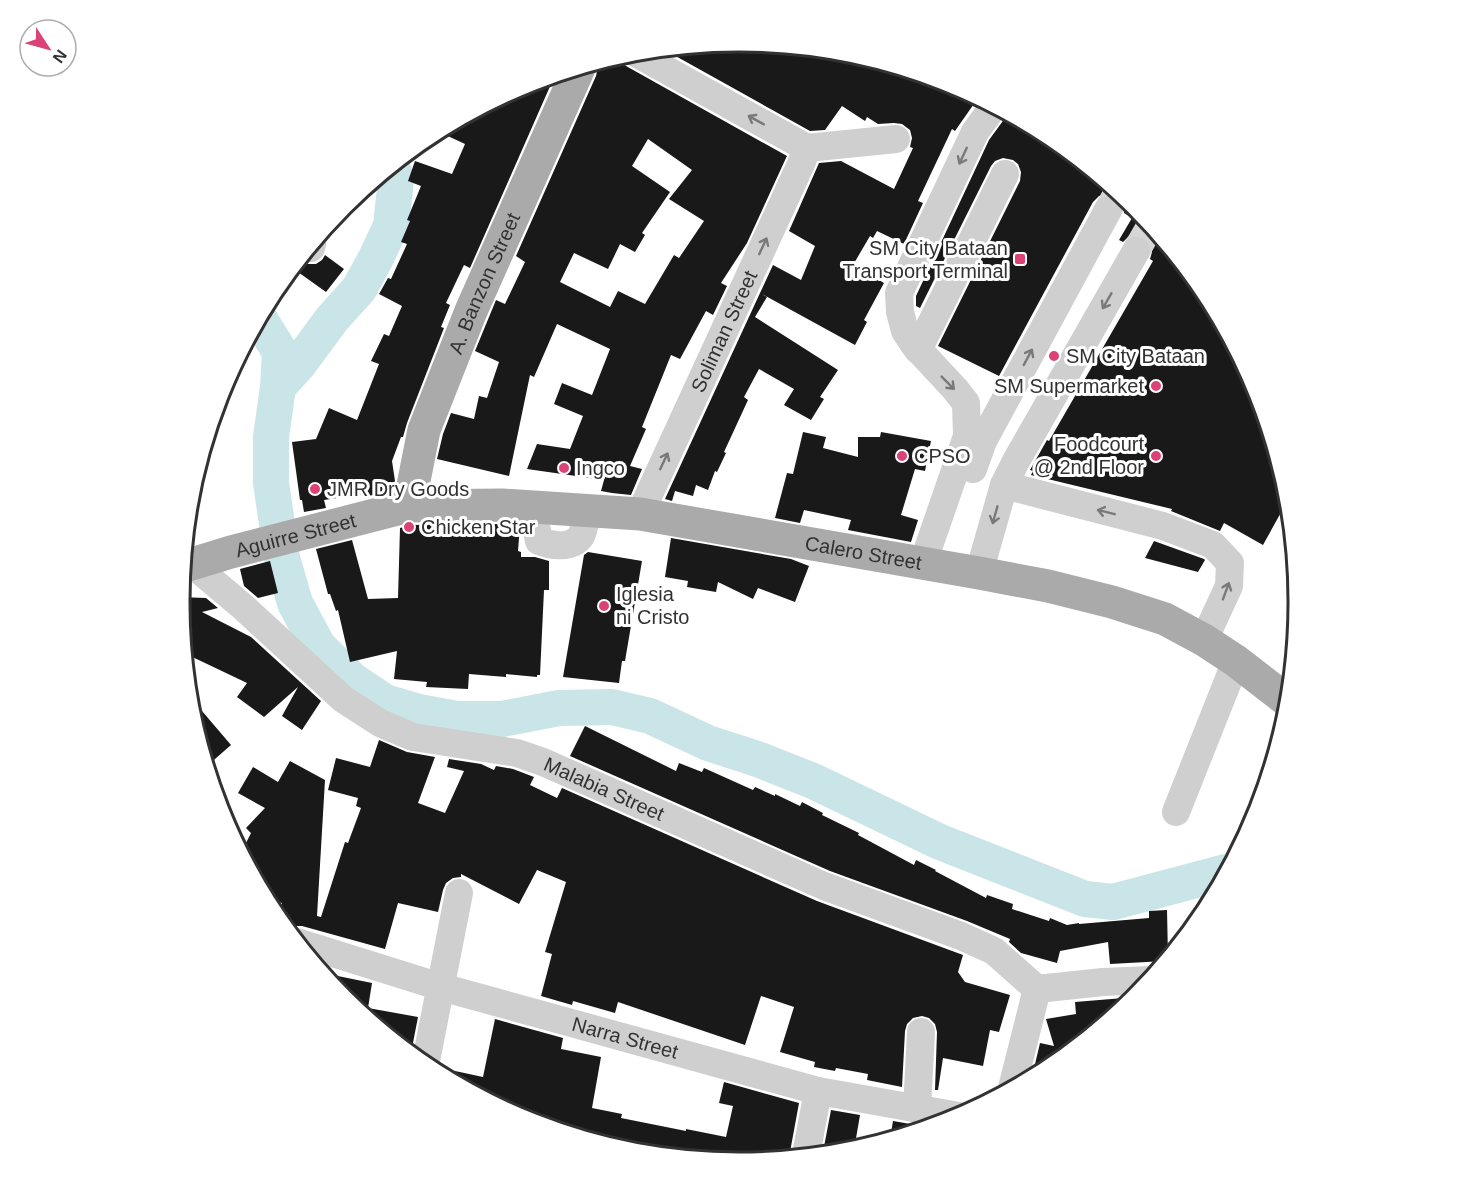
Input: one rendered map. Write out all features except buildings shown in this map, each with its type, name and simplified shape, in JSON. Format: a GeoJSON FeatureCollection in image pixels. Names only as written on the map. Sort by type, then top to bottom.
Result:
{"type":"FeatureCollection","features":[{"type":"Feature","properties":{"kind":"main road","name":"A. Banzon Street"},"geometry":{"type":"LineString","coordinates":[[409,506],[424,430],[471,311],[575,78]]}},
{"type":"Feature","properties":{"kind":"main road","name":"Calero Street"},"geometry":{"type":"LineString","coordinates":[[409,506],[502,506],[640,514],[1048,586],[1112,602],[1165,619],[1236,661],[1280,695]]}},
{"type":"Feature","properties":{"kind":"main road","name":"Aguirre Street"},"geometry":{"type":"LineString","coordinates":[[191,565],[231,552],[409,506]]}},
{"type":"Feature","properties":{"kind":"street"},"geometry":{"type":"LineString","coordinates":[[649,60],[807,148],[896,139]]}},
{"type":"Feature","properties":{"kind":"street"},"geometry":{"type":"LineString","coordinates":[[931,565],[967,436],[966,403],[918,350],[905,331],[900,312],[899,292],[975,132],[989,113]]}},
{"type":"Feature","properties":{"kind":"street","name":"Soliman Street"},"geometry":{"type":"LineString","coordinates":[[640,514],[807,148]]}},
{"type":"Feature","properties":{"kind":"street"},"geometry":{"type":"LineString","coordinates":[[918,350],[1005,174]]}},
{"type":"Feature","properties":{"kind":"street"},"geometry":{"type":"LineString","coordinates":[[931,565],[983,441],[1108,210]]}},
{"type":"Feature","properties":{"kind":"street"},"geometry":{"type":"LineString","coordinates":[[980,573],[1004,485],[1016,460],[1136,250]]}},
{"type":"Feature","properties":{"kind":"street"},"geometry":{"type":"LineString","coordinates":[[1004,485],[1162,526],[1213,545],[1230,563],[1229,586],[1204,640]]}},
{"type":"Feature","properties":{"kind":"street","name":"Malabia Street"},"geometry":{"type":"LineString","coordinates":[[191,569],[242,606],[343,699],[380,723],[413,737],[517,753],[543,762],[824,886],[986,947],[994,951],[1037,989]]}},
{"type":"Feature","properties":{"kind":"street"},"geometry":{"type":"LineString","coordinates":[[1176,812],[1236,661]]}},
{"type":"Feature","properties":{"kind":"street"},"geometry":{"type":"LineString","coordinates":[[427,1054],[459,893]]}},
{"type":"Feature","properties":{"kind":"street","name":"Narra Street"},"geometry":{"type":"LineString","coordinates":[[311,946],[441,987],[818,1091],[941,1113]]}},
{"type":"Feature","properties":{"kind":"street"},"geometry":{"type":"LineString","coordinates":[[1015,1078],[1037,989],[1137,981]]}},
{"type":"Feature","properties":{"kind":"street"},"geometry":{"type":"LineString","coordinates":[[917,1109],[921,1032]]}},
{"type":"Feature","properties":{"kind":"street"},"geometry":{"type":"LineString","coordinates":[[807,1147],[818,1091]]}},
{"type":"Feature","properties":{"kind":"waterway"},"geometry":{"type":"LineString","coordinates":[[278,387],[359,289],[376,258],[391,226],[396,179],[394,174]]}},
{"type":"Feature","properties":{"kind":"waterway"},"geometry":{"type":"LineString","coordinates":[[264,326],[280,352],[271,437],[271,483],[282,558],[295,603],[318,646],[352,680],[385,702],[419,712],[457,719],[502,719],[559,708],[612,707],[650,716],[708,743],[813,781],[940,842],[1085,899],[1113,902],[1216,875]]}},
{"type":"Feature","properties":{"kind":"tunnel"},"geometry":{"type":"LineString","coordinates":[[1108,210],[1113,200]]}},
{"type":"Feature","properties":{"kind":"tunnel"},"geometry":{"type":"LineString","coordinates":[[1136,251],[1146,233]]}},
{"type":"Feature","properties":{"kind":"place","name":"SM City Bataan Transport Terminal"},"geometry":{"type":"Point","coordinates":[1020,259]}},
{"type":"Feature","properties":{"kind":"place","name":"SM City Bataan"},"geometry":{"type":"Point","coordinates":[1054,356]}},
{"type":"Feature","properties":{"kind":"place","name":"SM Supermarket"},"geometry":{"type":"Point","coordinates":[1156,386]}},
{"type":"Feature","properties":{"kind":"place","name":"CPSO"},"geometry":{"type":"Point","coordinates":[902,456]}},
{"type":"Feature","properties":{"kind":"place","name":"Foodcourt @ 2nd Floor"},"geometry":{"type":"Point","coordinates":[1156,456]}},
{"type":"Feature","properties":{"kind":"place","name":"Ingco"},"geometry":{"type":"Point","coordinates":[564,468]}},
{"type":"Feature","properties":{"kind":"place","name":"JMR Dry Goods"},"geometry":{"type":"Point","coordinates":[315,489]}},
{"type":"Feature","properties":{"kind":"place","name":"Chicken Star"},"geometry":{"type":"Point","coordinates":[409,527]}},
{"type":"Feature","properties":{"kind":"place","name":"Iglesia ni Cristo"},"geometry":{"type":"Point","coordinates":[604,606]}}]}
